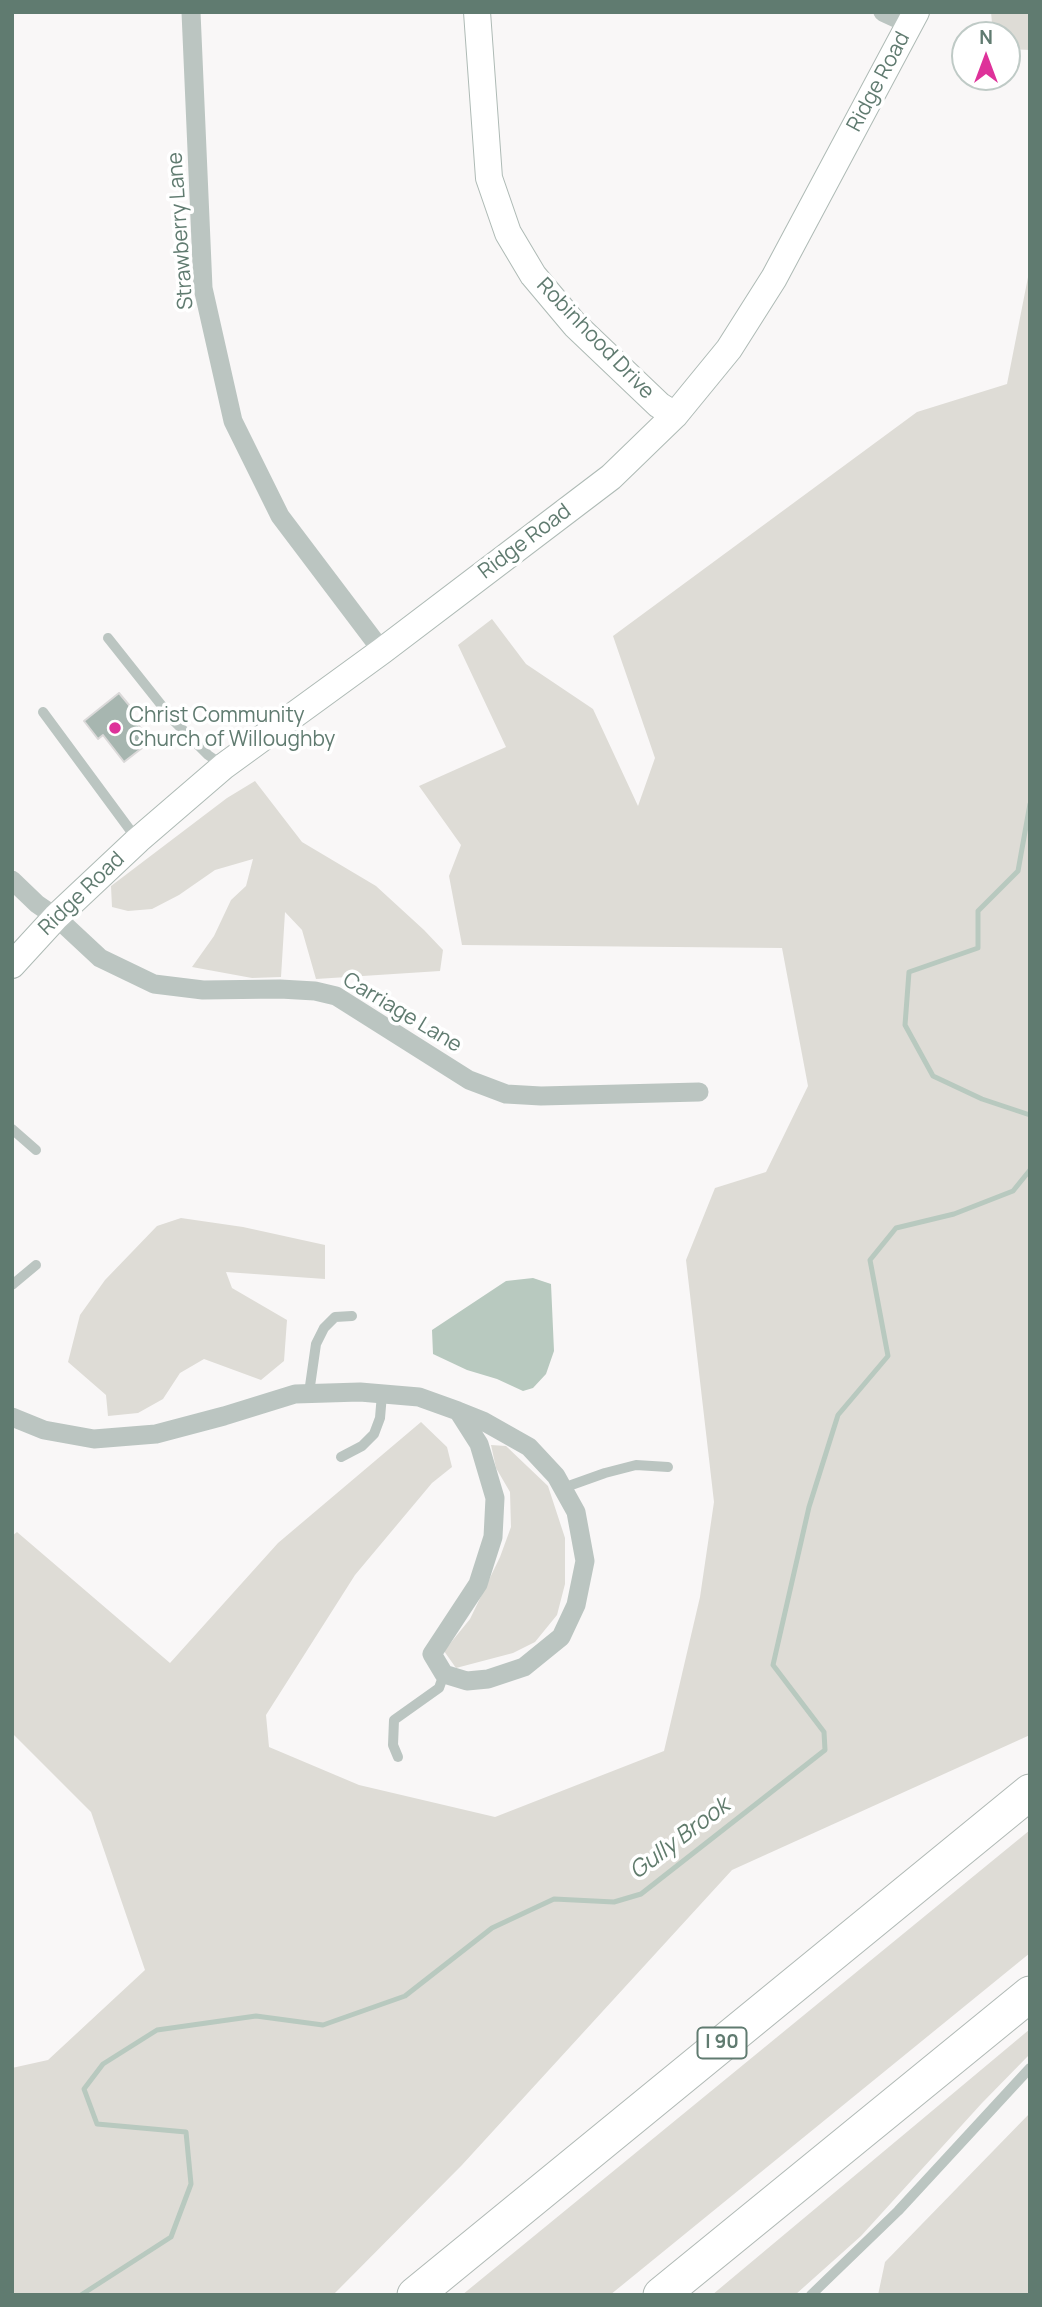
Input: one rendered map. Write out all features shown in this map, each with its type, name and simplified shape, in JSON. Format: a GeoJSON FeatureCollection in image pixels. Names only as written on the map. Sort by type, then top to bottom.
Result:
{"type":"FeatureCollection","features":[{"type":"Feature","properties":{"kind":"highway","name":"I 90"},"geometry":{"type":"LineString","coordinates":[[415,2295],[1030,1792]]}},
{"type":"Feature","properties":{"kind":"highway"},"geometry":{"type":"LineString","coordinates":[[662,2295],[1030,1994]]}},
{"type":"Feature","properties":{"kind":"main road","name":"Robinhood Drive"},"geometry":{"type":"LineString","coordinates":[[477,12],[489,178],[508,233],[533,275],[575,325],[659,405],[675,415]]}},
{"type":"Feature","properties":{"kind":"main road","name":"Ridge Road"},"geometry":{"type":"LineString","coordinates":[[12,965],[56,918],[138,840],[224,766],[382,651],[611,477],[675,415],[729,349],[774,278],[913,18]]}},
{"type":"Feature","properties":{"kind":"street","name":"Strawberry Lane"},"geometry":{"type":"LineString","coordinates":[[191,12],[204,288],[233,421],[280,516],[382,651]]}},
{"type":"Feature","properties":{"kind":"street"},"geometry":{"type":"LineString","coordinates":[[883,12],[913,18]]}},
{"type":"Feature","properties":{"kind":"street","name":"Carriage Lane"},"geometry":{"type":"LineString","coordinates":[[12,880],[100,958],[154,984],[203,990],[315,991],[336,996],[469,1080],[506,1094],[541,1096],[699,1092]]}},
{"type":"Feature","properties":{"kind":"street"},"geometry":{"type":"LineString","coordinates":[[12,1417],[44,1430],[94,1439],[156,1434],[295,1394],[360,1392],[419,1397],[483,1421],[528,1447],[556,1476],[576,1512],[585,1561],[576,1605],[561,1637],[524,1667],[488,1679],[467,1681],[444,1674],[432,1654],[478,1584],[494,1536],[495,1498],[479,1444],[457,1412]]}},
{"type":"Feature","properties":{"kind":"lane"},"geometry":{"type":"LineString","coordinates":[[108,638],[174,721],[208,755],[224,766]]}},
{"type":"Feature","properties":{"kind":"lane"},"geometry":{"type":"LineString","coordinates":[[43,712],[138,840]]}},
{"type":"Feature","properties":{"kind":"lane"},"geometry":{"type":"LineString","coordinates":[[12,1129],[36,1150]]}},
{"type":"Feature","properties":{"kind":"lane"},"geometry":{"type":"LineString","coordinates":[[12,1285],[36,1265]]}},
{"type":"Feature","properties":{"kind":"lane"},"geometry":{"type":"LineString","coordinates":[[309,1393],[316,1344],[324,1328],[335,1317],[352,1316]]}},
{"type":"Feature","properties":{"kind":"lane"},"geometry":{"type":"LineString","coordinates":[[341,1457],[362,1446],[374,1434],[380,1418],[382,1394]]}},
{"type":"Feature","properties":{"kind":"lane"},"geometry":{"type":"LineString","coordinates":[[563,1488],[636,1465],[668,1466]]}},
{"type":"Feature","properties":{"kind":"lane"},"geometry":{"type":"LineString","coordinates":[[398,1757],[393,1745],[394,1720],[439,1688],[444,1674]]}},
{"type":"Feature","properties":{"kind":"lane"},"geometry":{"type":"LineString","coordinates":[[811,2295],[898,2211],[1030,2068]]}},
{"type":"Feature","properties":{"kind":"shaded area"},"geometry":{"type":"Polygon","coordinates":[[[991,12],[1030,12],[1030,50],[1021,50],[1021,21],[992,21],[991,12]]]}},
{"type":"Feature","properties":{"kind":"shaded area"},"geometry":{"type":"Polygon","coordinates":[[[1030,267],[1030,1735],[732,1870],[462,2165],[333,2295],[12,2295],[12,2068],[48,2060],[145,1970],[91,1812],[12,1733],[12,1536],[17,1532],[170,1663],[278,1543],[421,1422],[447,1447],[452,1467],[432,1483],[355,1575],[266,1715],[269,1747],[359,1785],[495,1817],[664,1751],[700,1597],[714,1502],[686,1260],[715,1188],[766,1172],[808,1086],[782,948],[462,945],[449,876],[461,845],[419,786],[506,747],[458,645],[492,619],[526,664],[593,709],[638,806],[655,758],[613,636],[917,412],[1007,384],[1030,267]]]}},
{"type":"Feature","properties":{"kind":"shaded area"},"geometry":{"type":"Polygon","coordinates":[[[255,781],[302,842],[376,886],[424,930],[443,950],[440,971],[316,979],[302,930],[285,912],[281,977],[252,978],[192,967],[214,936],[231,900],[246,886],[253,859],[215,870],[179,895],[152,909],[128,911],[112,907],[111,886],[227,798],[255,781]]]}},
{"type":"Feature","properties":{"kind":"shaded area"},"geometry":{"type":"Polygon","coordinates":[[[181,1218],[243,1227],[325,1245],[325,1279],[226,1272],[232,1288],[287,1320],[284,1361],[261,1380],[204,1359],[180,1373],[163,1399],[138,1413],[108,1416],[106,1395],[68,1362],[80,1315],[105,1280],[157,1226],[181,1218]]]}},
{"type":"Feature","properties":{"kind":"shaded area"},"geometry":{"type":"Polygon","coordinates":[[[533,1278],[551,1284],[554,1351],[546,1374],[533,1388],[523,1391],[433,1354],[432,1330],[506,1281],[533,1278]]]}},
{"type":"Feature","properties":{"kind":"shaded area"},"geometry":{"type":"Polygon","coordinates":[[[491,1445],[506,1446],[548,1486],[565,1538],[565,1584],[557,1615],[535,1642],[513,1653],[456,1668],[444,1651],[470,1619],[500,1557],[511,1527],[510,1492],[496,1468],[491,1445]]]}},
{"type":"Feature","properties":{"kind":"shaded area"},"geometry":{"type":"Polygon","coordinates":[[[1030,1830],[1030,1953],[610,2295],[462,2295],[1030,1830]]]}},
{"type":"Feature","properties":{"kind":"shaded area"},"geometry":{"type":"Polygon","coordinates":[[[1030,2029],[1030,2054],[861,2236],[795,2295],[712,2295],[1030,2029]]]}},
{"type":"Feature","properties":{"kind":"shaded area"},"geometry":{"type":"Polygon","coordinates":[[[1030,2113],[1030,2295],[878,2295],[885,2262],[1030,2113]]]}},
{"type":"Feature","properties":{"kind":"building","name":"Christ Community Church of Willoughby"},"geometry":{"type":"Polygon","coordinates":[[[119,693],[134,711],[130,715],[151,741],[124,762],[103,735],[98,739],[84,721],[119,693]]]}},
{"type":"Feature","properties":{"kind":"waterway","name":"Gully Brook"},"geometry":{"type":"LineString","coordinates":[[1030,804],[1018,871],[978,911],[978,948],[909,972],[905,1025],[933,1076],[982,1099],[1030,1115]]}},
{"type":"Feature","properties":{"kind":"waterway","name":"Gully Brook"},"geometry":{"type":"LineString","coordinates":[[81,2295],[171,2237],[191,2184],[186,2132],[97,2124],[84,2089],[103,2064],[157,2030],[256,2016],[323,2025],[405,1996],[492,1928],[554,1899],[614,1902],[641,1894],[825,1750],[824,1732],[773,1665],[809,1507],[838,1415],[888,1356],[870,1260],[896,1228],[954,1214],[1013,1191],[1030,1170]]}},
{"type":"Feature","properties":{"kind":"place","name":"Christ Community Church of Willoughby"},"geometry":{"type":"Point","coordinates":[115,728]}}]}
